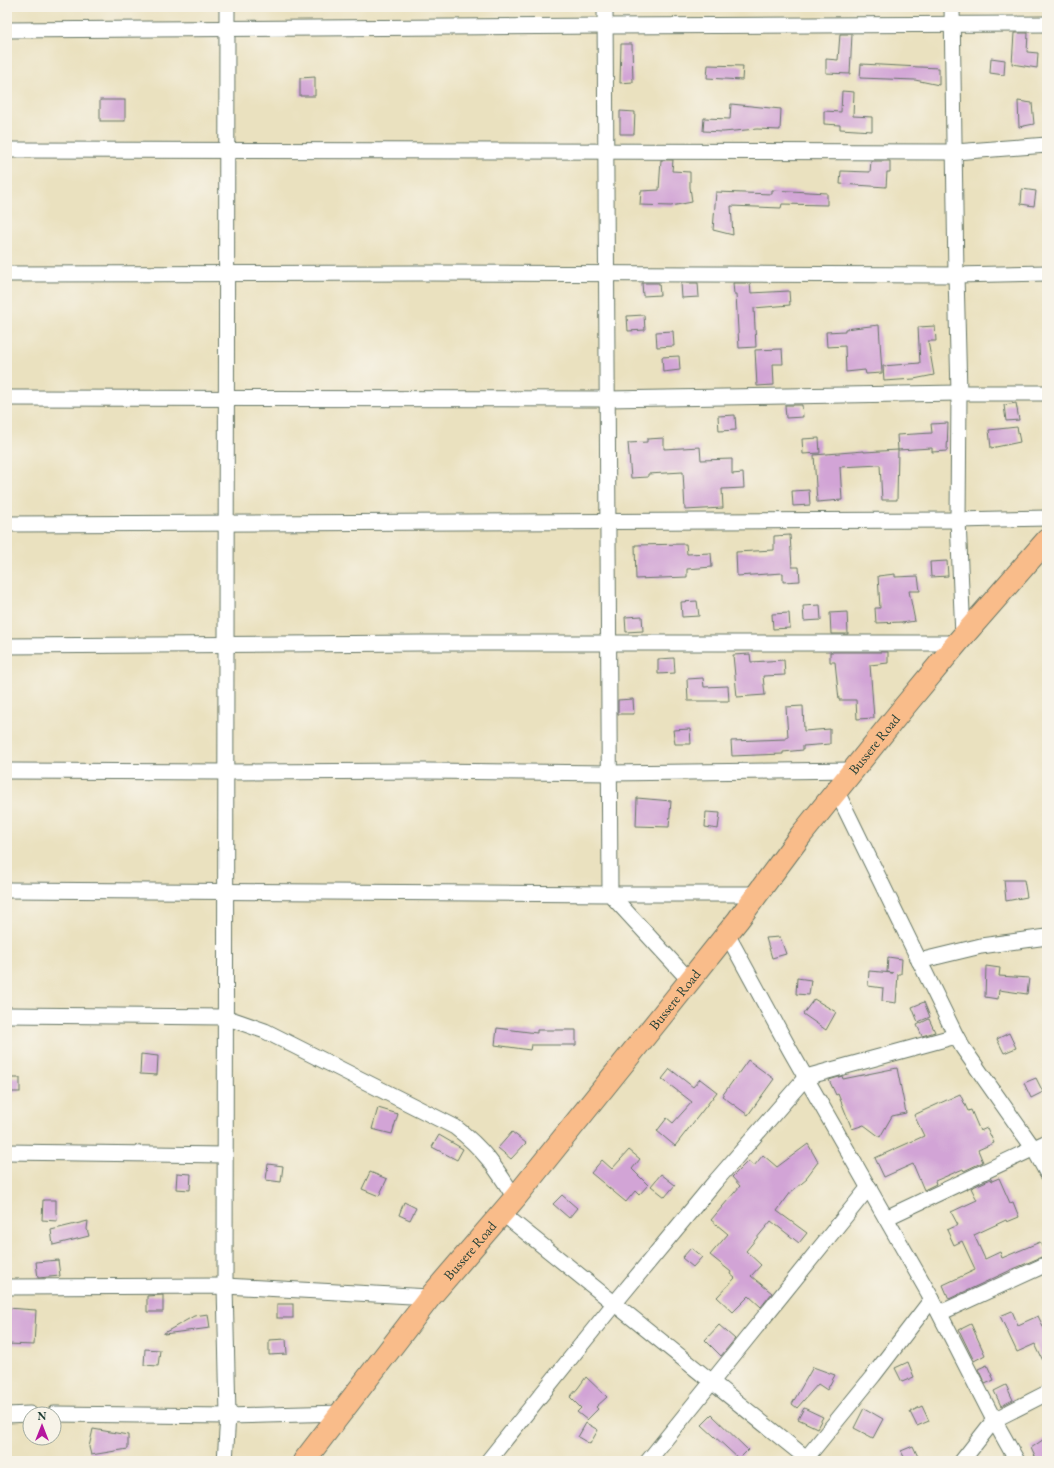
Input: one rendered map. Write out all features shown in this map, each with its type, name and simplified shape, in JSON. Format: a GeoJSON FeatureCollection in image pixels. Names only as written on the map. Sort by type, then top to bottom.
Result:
{"type":"FeatureCollection","features":[{"type":"Feature","properties":{"kind":"main road","name":"Bussere Road"},"geometry":{"type":"LineString","coordinates":[[304,1461],[430,1297],[509,1205],[690,981],[758,894],[801,835],[960,640],[1047,540]]}},
{"type":"Feature","properties":{"kind":"street"},"geometry":{"type":"LineString","coordinates":[[225,1461],[228,1416],[225,1286],[227,7]]}},
{"type":"Feature","properties":{"kind":"street"},"geometry":{"type":"LineString","coordinates":[[605,7],[610,894],[690,981]]}},
{"type":"Feature","properties":{"kind":"street"},"geometry":{"type":"LineString","coordinates":[[7,646],[421,643],[608,644],[960,640],[958,520],[959,393],[952,7]]}},
{"type":"Feature","properties":{"kind":"street"},"geometry":{"type":"LineString","coordinates":[[7,30],[1047,24]]}},
{"type":"Feature","properties":{"kind":"street"},"geometry":{"type":"LineString","coordinates":[[7,150],[955,152],[1047,145]]}},
{"type":"Feature","properties":{"kind":"street"},"geometry":{"type":"LineString","coordinates":[[7,274],[428,273],[606,275],[956,275],[1047,273]]}},
{"type":"Feature","properties":{"kind":"street"},"geometry":{"type":"LineString","coordinates":[[7,398],[607,399],[1047,393]]}},
{"type":"Feature","properties":{"kind":"street"},"geometry":{"type":"LineString","coordinates":[[7,524],[958,520],[1047,518]]}},
{"type":"Feature","properties":{"kind":"street"},"geometry":{"type":"LineString","coordinates":[[7,771],[428,771],[609,773],[854,770]]}},
{"type":"Feature","properties":{"kind":"street"},"geometry":{"type":"LineString","coordinates":[[837,792],[956,1036],[963,1048],[1041,1145],[1047,1173]]}},
{"type":"Feature","properties":{"kind":"street"},"geometry":{"type":"LineString","coordinates":[[7,890],[758,894]]}},
{"type":"Feature","properties":{"kind":"street"},"geometry":{"type":"LineString","coordinates":[[727,934],[806,1078],[932,1299],[994,1420],[1017,1461]]}},
{"type":"Feature","properties":{"kind":"street"},"geometry":{"type":"LineString","coordinates":[[919,961],[981,946],[1047,937]]}},
{"type":"Feature","properties":{"kind":"street"},"geometry":{"type":"LineString","coordinates":[[7,1015],[226,1017],[265,1031],[455,1127],[470,1138],[485,1153],[509,1205],[614,1304],[807,1460],[932,1299]]}},
{"type":"Feature","properties":{"kind":"street"},"geometry":{"type":"LineString","coordinates":[[488,1461],[614,1304],[714,1183],[806,1078],[956,1036]]}},
{"type":"Feature","properties":{"kind":"street"},"geometry":{"type":"LineString","coordinates":[[886,1218],[1041,1145]]}},
{"type":"Feature","properties":{"kind":"street"},"geometry":{"type":"LineString","coordinates":[[7,1152],[226,1155]]}},
{"type":"Feature","properties":{"kind":"street"},"geometry":{"type":"LineString","coordinates":[[648,1461],[869,1187]]}},
{"type":"Feature","properties":{"kind":"street"},"geometry":{"type":"LineString","coordinates":[[940,1314],[1047,1264]]}},
{"type":"Feature","properties":{"kind":"street"},"geometry":{"type":"LineString","coordinates":[[7,1287],[225,1286],[430,1297]]}},
{"type":"Feature","properties":{"kind":"street"},"geometry":{"type":"LineString","coordinates":[[962,1461],[994,1420],[1047,1393]]}},
{"type":"Feature","properties":{"kind":"street"},"geometry":{"type":"LineString","coordinates":[[62,1414],[228,1416],[341,1413]]}},
{"type":"Feature","properties":{"kind":"street"},"geometry":{"type":"LineString","coordinates":[[7,1415],[22,1414]]}},
{"type":"Feature","properties":{"kind":"building"},"geometry":{"type":"Polygon","coordinates":[[[1014,33],[1028,33],[1027,52],[1038,53],[1037,68],[1012,64],[1014,33]]]}},
{"type":"Feature","properties":{"kind":"building"},"geometry":{"type":"Polygon","coordinates":[[[840,34],[852,34],[850,74],[826,73],[826,59],[838,60],[840,34]]]}},
{"type":"Feature","properties":{"kind":"building"},"geometry":{"type":"Polygon","coordinates":[[[621,44],[632,44],[633,82],[620,83],[621,44]]]}},
{"type":"Feature","properties":{"kind":"building"},"geometry":{"type":"Polygon","coordinates":[[[991,58],[1005,60],[1004,75],[990,73],[991,58]]]}},
{"type":"Feature","properties":{"kind":"building"},"geometry":{"type":"Polygon","coordinates":[[[861,64],[939,68],[939,85],[915,80],[860,78],[861,64]]]}},
{"type":"Feature","properties":{"kind":"building"},"geometry":{"type":"Polygon","coordinates":[[[708,65],[743,66],[742,80],[707,78],[708,65]]]}},
{"type":"Feature","properties":{"kind":"building"},"geometry":{"type":"Polygon","coordinates":[[[315,77],[315,96],[300,96],[300,78],[315,77]]]}},
{"type":"Feature","properties":{"kind":"building"},"geometry":{"type":"Polygon","coordinates":[[[842,91],[854,92],[853,116],[872,117],[872,131],[840,129],[840,125],[824,124],[824,111],[841,112],[842,91]]]}},
{"type":"Feature","properties":{"kind":"building"},"geometry":{"type":"Polygon","coordinates":[[[100,100],[125,100],[125,121],[100,121],[100,100]]]}},
{"type":"Feature","properties":{"kind":"building"},"geometry":{"type":"Polygon","coordinates":[[[1018,101],[1032,103],[1034,124],[1019,127],[1018,101]]]}},
{"type":"Feature","properties":{"kind":"building"},"geometry":{"type":"Polygon","coordinates":[[[731,104],[781,109],[780,130],[757,129],[723,132],[703,131],[704,118],[730,119],[731,104]]]}},
{"type":"Feature","properties":{"kind":"building"},"geometry":{"type":"Polygon","coordinates":[[[620,111],[635,112],[634,134],[620,134],[620,111]]]}},
{"type":"Feature","properties":{"kind":"building"},"geometry":{"type":"Polygon","coordinates":[[[661,160],[673,160],[672,171],[690,172],[692,202],[671,206],[640,205],[641,191],[659,190],[661,160]]]}},
{"type":"Feature","properties":{"kind":"building"},"geometry":{"type":"Polygon","coordinates":[[[871,161],[890,161],[890,172],[887,172],[886,187],[840,184],[841,171],[870,172],[871,161]]]}},
{"type":"Feature","properties":{"kind":"building"},"geometry":{"type":"Polygon","coordinates":[[[1022,189],[1036,191],[1034,206],[1021,204],[1022,189]]]}},
{"type":"Feature","properties":{"kind":"building"},"geometry":{"type":"Polygon","coordinates":[[[772,190],[827,193],[827,205],[782,204],[781,208],[731,206],[733,235],[713,230],[716,192],[772,194],[772,190]]]}},
{"type":"Feature","properties":{"kind":"building"},"geometry":{"type":"Polygon","coordinates":[[[642,283],[659,283],[660,295],[643,296],[642,283]]]}},
{"type":"Feature","properties":{"kind":"building"},"geometry":{"type":"Polygon","coordinates":[[[681,283],[698,283],[699,297],[682,298],[681,283]]]}},
{"type":"Feature","properties":{"kind":"building"},"geometry":{"type":"Polygon","coordinates":[[[733,283],[750,283],[751,293],[789,291],[790,305],[754,308],[756,347],[739,348],[736,294],[734,294],[733,283]]]}},
{"type":"Feature","properties":{"kind":"building"},"geometry":{"type":"Polygon","coordinates":[[[644,315],[645,330],[628,331],[627,316],[644,315]]]}},
{"type":"Feature","properties":{"kind":"building"},"geometry":{"type":"Polygon","coordinates":[[[879,325],[882,373],[866,374],[865,370],[846,372],[845,346],[827,347],[826,332],[845,331],[845,329],[879,325]]]}},
{"type":"Feature","properties":{"kind":"building"},"geometry":{"type":"Polygon","coordinates":[[[935,326],[936,341],[928,341],[934,375],[914,379],[884,381],[883,366],[920,363],[918,327],[935,326]]]}},
{"type":"Feature","properties":{"kind":"building"},"geometry":{"type":"Polygon","coordinates":[[[673,331],[674,346],[657,347],[656,332],[673,331]]]}},
{"type":"Feature","properties":{"kind":"building"},"geometry":{"type":"Polygon","coordinates":[[[782,349],[783,364],[773,364],[774,385],[757,386],[755,350],[782,349]]]}},
{"type":"Feature","properties":{"kind":"building"},"geometry":{"type":"Polygon","coordinates":[[[679,356],[680,370],[663,372],[662,357],[679,356]]]}},
{"type":"Feature","properties":{"kind":"building"},"geometry":{"type":"Polygon","coordinates":[[[1016,403],[1019,420],[1006,421],[1004,405],[1016,403]]]}},
{"type":"Feature","properties":{"kind":"building"},"geometry":{"type":"Polygon","coordinates":[[[785,405],[802,405],[803,417],[786,418],[785,405]]]}},
{"type":"Feature","properties":{"kind":"building"},"geometry":{"type":"Polygon","coordinates":[[[735,415],[736,430],[719,431],[718,416],[735,415]]]}},
{"type":"Feature","properties":{"kind":"building"},"geometry":{"type":"Polygon","coordinates":[[[948,423],[947,451],[932,452],[932,448],[898,450],[897,435],[932,433],[931,424],[948,423]]]}},
{"type":"Feature","properties":{"kind":"building"},"geometry":{"type":"Polygon","coordinates":[[[1017,427],[1020,442],[991,448],[989,430],[1017,427]]]}},
{"type":"Feature","properties":{"kind":"building"},"geometry":{"type":"Polygon","coordinates":[[[664,438],[664,449],[700,447],[701,460],[732,459],[732,474],[743,473],[744,488],[722,489],[723,508],[685,510],[683,472],[648,474],[648,477],[631,478],[628,443],[647,442],[647,439],[664,438]]]}},
{"type":"Feature","properties":{"kind":"building"},"geometry":{"type":"Polygon","coordinates":[[[819,438],[820,453],[803,454],[802,439],[819,438]]]}},
{"type":"Feature","properties":{"kind":"building"},"geometry":{"type":"Polygon","coordinates":[[[898,450],[897,500],[882,500],[880,465],[840,467],[842,500],[817,502],[814,455],[898,450]]]}},
{"type":"Feature","properties":{"kind":"building"},"geometry":{"type":"Polygon","coordinates":[[[809,490],[810,505],[793,506],[792,491],[809,490]]]}},
{"type":"Feature","properties":{"kind":"building"},"geometry":{"type":"Polygon","coordinates":[[[790,535],[792,567],[799,567],[800,581],[783,582],[783,573],[737,576],[736,552],[774,550],[774,536],[790,535]]]}},
{"type":"Feature","properties":{"kind":"building"},"geometry":{"type":"Polygon","coordinates":[[[686,544],[687,554],[711,553],[712,567],[687,569],[687,577],[636,579],[635,545],[686,544]]]}},
{"type":"Feature","properties":{"kind":"building"},"geometry":{"type":"Polygon","coordinates":[[[947,561],[948,576],[931,577],[930,562],[947,561]]]}},
{"type":"Feature","properties":{"kind":"building"},"geometry":{"type":"Polygon","coordinates":[[[895,574],[895,577],[918,576],[920,591],[909,591],[915,621],[902,623],[876,623],[875,608],[880,608],[878,576],[895,574]]]}},
{"type":"Feature","properties":{"kind":"building"},"geometry":{"type":"Polygon","coordinates":[[[697,601],[699,616],[682,617],[681,602],[697,601]]]}},
{"type":"Feature","properties":{"kind":"building"},"geometry":{"type":"Polygon","coordinates":[[[820,605],[821,620],[804,621],[803,606],[820,605]]]}},
{"type":"Feature","properties":{"kind":"building"},"geometry":{"type":"Polygon","coordinates":[[[847,612],[848,634],[831,634],[830,613],[847,612]]]}},
{"type":"Feature","properties":{"kind":"building"},"geometry":{"type":"Polygon","coordinates":[[[789,613],[790,628],[773,629],[772,614],[789,613]]]}},
{"type":"Feature","properties":{"kind":"building"},"geometry":{"type":"Polygon","coordinates":[[[642,616],[643,631],[626,632],[625,617],[642,616]]]}},
{"type":"Feature","properties":{"kind":"building"},"geometry":{"type":"Polygon","coordinates":[[[830,652],[888,652],[888,663],[870,665],[874,718],[857,719],[856,700],[839,700],[835,662],[830,662],[830,652]]]}},
{"type":"Feature","properties":{"kind":"building"},"geometry":{"type":"Polygon","coordinates":[[[750,654],[751,662],[784,660],[785,675],[763,676],[765,695],[737,697],[733,655],[750,654]]]}},
{"type":"Feature","properties":{"kind":"building"},"geometry":{"type":"Polygon","coordinates":[[[674,658],[675,673],[658,674],[658,659],[674,658]]]}},
{"type":"Feature","properties":{"kind":"building"},"geometry":{"type":"Polygon","coordinates":[[[703,678],[704,687],[728,686],[729,701],[688,701],[687,679],[703,678]]]}},
{"type":"Feature","properties":{"kind":"building"},"geometry":{"type":"Polygon","coordinates":[[[633,699],[634,714],[618,714],[618,700],[633,699]]]}},
{"type":"Feature","properties":{"kind":"building"},"geometry":{"type":"Polygon","coordinates":[[[803,706],[804,731],[830,729],[830,744],[803,746],[803,750],[783,752],[783,754],[732,756],[731,741],[786,739],[786,737],[788,737],[786,707],[803,706]]]}},
{"type":"Feature","properties":{"kind":"building"},"geometry":{"type":"Polygon","coordinates":[[[690,729],[691,744],[675,744],[673,730],[690,729]]]}},
{"type":"Feature","properties":{"kind":"building"},"geometry":{"type":"Polygon","coordinates":[[[637,798],[671,801],[669,827],[636,826],[637,798]]]}},
{"type":"Feature","properties":{"kind":"building"},"geometry":{"type":"Polygon","coordinates":[[[706,812],[720,813],[718,829],[705,827],[706,812]]]}},
{"type":"Feature","properties":{"kind":"building"},"geometry":{"type":"Polygon","coordinates":[[[1004,880],[1024,880],[1027,897],[1006,901],[1004,880]]]}},
{"type":"Feature","properties":{"kind":"building"},"geometry":{"type":"Polygon","coordinates":[[[780,937],[786,954],[772,958],[766,938],[780,937]]]}},
{"type":"Feature","properties":{"kind":"building"},"geometry":{"type":"Polygon","coordinates":[[[888,957],[902,959],[901,974],[898,974],[896,1003],[882,1001],[883,988],[868,986],[869,971],[893,973],[887,972],[888,957]]]}},
{"type":"Feature","properties":{"kind":"building"},"geometry":{"type":"Polygon","coordinates":[[[986,966],[1000,968],[999,976],[1029,978],[1027,994],[999,990],[998,999],[985,997],[986,966]]]}},
{"type":"Feature","properties":{"kind":"building"},"geometry":{"type":"Polygon","coordinates":[[[797,978],[811,980],[809,995],[796,994],[797,978]]]}},
{"type":"Feature","properties":{"kind":"building"},"geometry":{"type":"Polygon","coordinates":[[[814,999],[836,1012],[826,1030],[803,1014],[814,999]]]}},
{"type":"Feature","properties":{"kind":"building"},"geometry":{"type":"Polygon","coordinates":[[[924,1002],[930,1017],[918,1022],[912,1007],[924,1002]]]}},
{"type":"Feature","properties":{"kind":"building"},"geometry":{"type":"Polygon","coordinates":[[[929,1019],[935,1032],[922,1036],[917,1025],[929,1019]]]}},
{"type":"Feature","properties":{"kind":"building"},"geometry":{"type":"Polygon","coordinates":[[[497,1028],[537,1033],[537,1030],[576,1030],[576,1045],[531,1045],[530,1050],[495,1045],[497,1028]]]}},
{"type":"Feature","properties":{"kind":"building"},"geometry":{"type":"Polygon","coordinates":[[[1009,1033],[1016,1048],[1004,1053],[997,1039],[1009,1033]]]}},
{"type":"Feature","properties":{"kind":"building"},"geometry":{"type":"Polygon","coordinates":[[[141,1054],[158,1056],[157,1075],[140,1074],[141,1054]]]}},
{"type":"Feature","properties":{"kind":"building"},"geometry":{"type":"Polygon","coordinates":[[[748,1060],[774,1079],[748,1115],[722,1096],[748,1060]]]}},
{"type":"Feature","properties":{"kind":"building"},"geometry":{"type":"Polygon","coordinates":[[[897,1068],[906,1113],[892,1116],[880,1137],[864,1125],[852,1129],[838,1094],[836,1095],[829,1080],[842,1076],[843,1079],[897,1068]]]}},
{"type":"Feature","properties":{"kind":"building"},"geometry":{"type":"Polygon","coordinates":[[[670,1069],[693,1087],[700,1079],[717,1092],[675,1146],[657,1131],[667,1118],[673,1123],[692,1102],[662,1079],[670,1069]]]}},
{"type":"Feature","properties":{"kind":"building"},"geometry":{"type":"Polygon","coordinates":[[[7,1078],[20,1078],[20,1092],[7,1092],[7,1078]]]}},
{"type":"Feature","properties":{"kind":"building"},"geometry":{"type":"Polygon","coordinates":[[[1036,1078],[1043,1092],[1031,1098],[1024,1083],[1036,1078]]]}},
{"type":"Feature","properties":{"kind":"building"},"geometry":{"type":"Polygon","coordinates":[[[960,1094],[968,1111],[971,1110],[980,1131],[987,1128],[994,1143],[978,1150],[983,1162],[964,1171],[963,1169],[935,1181],[936,1184],[924,1190],[913,1164],[884,1177],[875,1158],[924,1136],[914,1115],[960,1094]]]}},
{"type":"Feature","properties":{"kind":"building"},"geometry":{"type":"Polygon","coordinates":[[[378,1108],[398,1114],[392,1134],[372,1129],[378,1108]]]}},
{"type":"Feature","properties":{"kind":"building"},"geometry":{"type":"Polygon","coordinates":[[[512,1132],[526,1143],[511,1159],[498,1148],[512,1132]]]}},
{"type":"Feature","properties":{"kind":"building"},"geometry":{"type":"Polygon","coordinates":[[[439,1135],[463,1149],[457,1160],[432,1147],[439,1135]]]}},
{"type":"Feature","properties":{"kind":"building"},"geometry":{"type":"Polygon","coordinates":[[[808,1144],[818,1162],[806,1178],[807,1179],[791,1192],[777,1211],[807,1233],[799,1243],[771,1221],[746,1251],[761,1265],[751,1276],[772,1293],[761,1307],[749,1296],[733,1312],[717,1297],[735,1278],[730,1274],[731,1272],[710,1255],[728,1234],[711,1220],[740,1186],[732,1177],[748,1161],[754,1166],[763,1155],[777,1167],[808,1144]]]}},
{"type":"Feature","properties":{"kind":"building"},"geometry":{"type":"Polygon","coordinates":[[[629,1150],[640,1159],[632,1169],[648,1185],[639,1195],[635,1191],[626,1202],[591,1173],[602,1160],[612,1169],[629,1150]]]}},
{"type":"Feature","properties":{"kind":"building"},"geometry":{"type":"Polygon","coordinates":[[[268,1164],[283,1166],[281,1182],[266,1180],[268,1164]]]}},
{"type":"Feature","properties":{"kind":"building"},"geometry":{"type":"Polygon","coordinates":[[[370,1172],[387,1179],[379,1196],[362,1189],[370,1172]]]}},
{"type":"Feature","properties":{"kind":"building"},"geometry":{"type":"Polygon","coordinates":[[[177,1173],[191,1174],[190,1190],[176,1189],[177,1173]]]}},
{"type":"Feature","properties":{"kind":"building"},"geometry":{"type":"Polygon","coordinates":[[[661,1174],[675,1185],[665,1197],[651,1186],[661,1174]]]}},
{"type":"Feature","properties":{"kind":"building"},"geometry":{"type":"Polygon","coordinates":[[[999,1178],[1010,1203],[1013,1202],[1019,1217],[1007,1222],[1006,1220],[974,1235],[985,1259],[1000,1252],[1002,1258],[1040,1242],[1046,1255],[949,1299],[943,1285],[975,1270],[962,1241],[954,1245],[947,1230],[958,1225],[951,1212],[977,1200],[971,1188],[991,1179],[992,1181],[999,1178]]]}},
{"type":"Feature","properties":{"kind":"building"},"geometry":{"type":"Polygon","coordinates":[[[562,1195],[577,1208],[569,1218],[553,1204],[562,1195]]]}},
{"type":"Feature","properties":{"kind":"building"},"geometry":{"type":"Polygon","coordinates":[[[43,1200],[56,1200],[57,1221],[42,1220],[43,1200]]]}},
{"type":"Feature","properties":{"kind":"building"},"geometry":{"type":"Polygon","coordinates":[[[404,1202],[416,1208],[410,1220],[399,1215],[404,1202]]]}},
{"type":"Feature","properties":{"kind":"building"},"geometry":{"type":"Polygon","coordinates":[[[88,1221],[87,1229],[89,1236],[53,1245],[51,1230],[88,1221]]]}},
{"type":"Feature","properties":{"kind":"building"},"geometry":{"type":"Polygon","coordinates":[[[691,1248],[702,1257],[693,1267],[682,1258],[691,1248]]]}},
{"type":"Feature","properties":{"kind":"building"},"geometry":{"type":"Polygon","coordinates":[[[58,1260],[60,1276],[38,1278],[36,1262],[58,1260]]]}},
{"type":"Feature","properties":{"kind":"building"},"geometry":{"type":"Polygon","coordinates":[[[163,1295],[163,1312],[147,1312],[147,1296],[163,1295]]]}},
{"type":"Feature","properties":{"kind":"building"},"geometry":{"type":"Polygon","coordinates":[[[277,1304],[293,1304],[293,1318],[277,1318],[277,1304]]]}},
{"type":"Feature","properties":{"kind":"building"},"geometry":{"type":"Polygon","coordinates":[[[7,1308],[36,1310],[34,1345],[7,1344],[7,1308]]]}},
{"type":"Feature","properties":{"kind":"building"},"geometry":{"type":"Polygon","coordinates":[[[1012,1311],[1018,1325],[1038,1316],[1047,1334],[1047,1369],[1035,1344],[1017,1352],[1000,1316],[1012,1311]]]}},
{"type":"Feature","properties":{"kind":"building"},"geometry":{"type":"Polygon","coordinates":[[[208,1314],[210,1328],[164,1334],[194,1316],[208,1314]]]}},
{"type":"Feature","properties":{"kind":"building"},"geometry":{"type":"Polygon","coordinates":[[[971,1324],[985,1355],[974,1361],[959,1330],[971,1324]]]}},
{"type":"Feature","properties":{"kind":"building"},"geometry":{"type":"Polygon","coordinates":[[[719,1325],[735,1339],[721,1356],[705,1340],[719,1325]]]}},
{"type":"Feature","properties":{"kind":"building"},"geometry":{"type":"Polygon","coordinates":[[[286,1339],[287,1354],[269,1355],[269,1340],[286,1339]]]}},
{"type":"Feature","properties":{"kind":"building"},"geometry":{"type":"Polygon","coordinates":[[[145,1349],[160,1350],[158,1366],[144,1365],[145,1349]]]}},
{"type":"Feature","properties":{"kind":"building"},"geometry":{"type":"Polygon","coordinates":[[[908,1362],[914,1377],[902,1382],[895,1368],[908,1362]]]}},
{"type":"Feature","properties":{"kind":"building"},"geometry":{"type":"Polygon","coordinates":[[[987,1365],[994,1380],[985,1384],[978,1369],[987,1365]]]}},
{"type":"Feature","properties":{"kind":"building"},"geometry":{"type":"Polygon","coordinates":[[[813,1367],[835,1375],[827,1390],[818,1384],[797,1408],[792,1404],[813,1367]]]}},
{"type":"Feature","properties":{"kind":"building"},"geometry":{"type":"Polygon","coordinates":[[[586,1377],[607,1397],[596,1407],[598,1409],[587,1420],[577,1412],[581,1408],[570,1397],[586,1377]]]}},
{"type":"Feature","properties":{"kind":"building"},"geometry":{"type":"Polygon","coordinates":[[[1006,1385],[1013,1400],[1001,1406],[994,1391],[1006,1385]]]}},
{"type":"Feature","properties":{"kind":"building"},"geometry":{"type":"Polygon","coordinates":[[[922,1406],[929,1421],[917,1426],[910,1412],[922,1406]]]}},
{"type":"Feature","properties":{"kind":"building"},"geometry":{"type":"Polygon","coordinates":[[[804,1408],[823,1417],[817,1428],[798,1419],[804,1408]]]}},
{"type":"Feature","properties":{"kind":"building"},"geometry":{"type":"Polygon","coordinates":[[[864,1408],[883,1419],[873,1438],[854,1428],[864,1408]]]}},
{"type":"Feature","properties":{"kind":"building"},"geometry":{"type":"Polygon","coordinates":[[[712,1415],[748,1450],[739,1459],[702,1425],[712,1415]]]}},
{"type":"Feature","properties":{"kind":"building"},"geometry":{"type":"Polygon","coordinates":[[[586,1423],[598,1430],[590,1444],[578,1437],[586,1423]]]}},
{"type":"Feature","properties":{"kind":"building"},"geometry":{"type":"Polygon","coordinates":[[[93,1429],[128,1435],[128,1449],[91,1455],[89,1447],[93,1429]]]}},
{"type":"Feature","properties":{"kind":"building"},"geometry":{"type":"Polygon","coordinates":[[[1047,1437],[1047,1461],[1037,1461],[1031,1448],[1047,1437]]]}},
{"type":"Feature","properties":{"kind":"building"},"geometry":{"type":"Polygon","coordinates":[[[913,1446],[920,1461],[906,1461],[901,1451],[913,1446]]]}}]}
